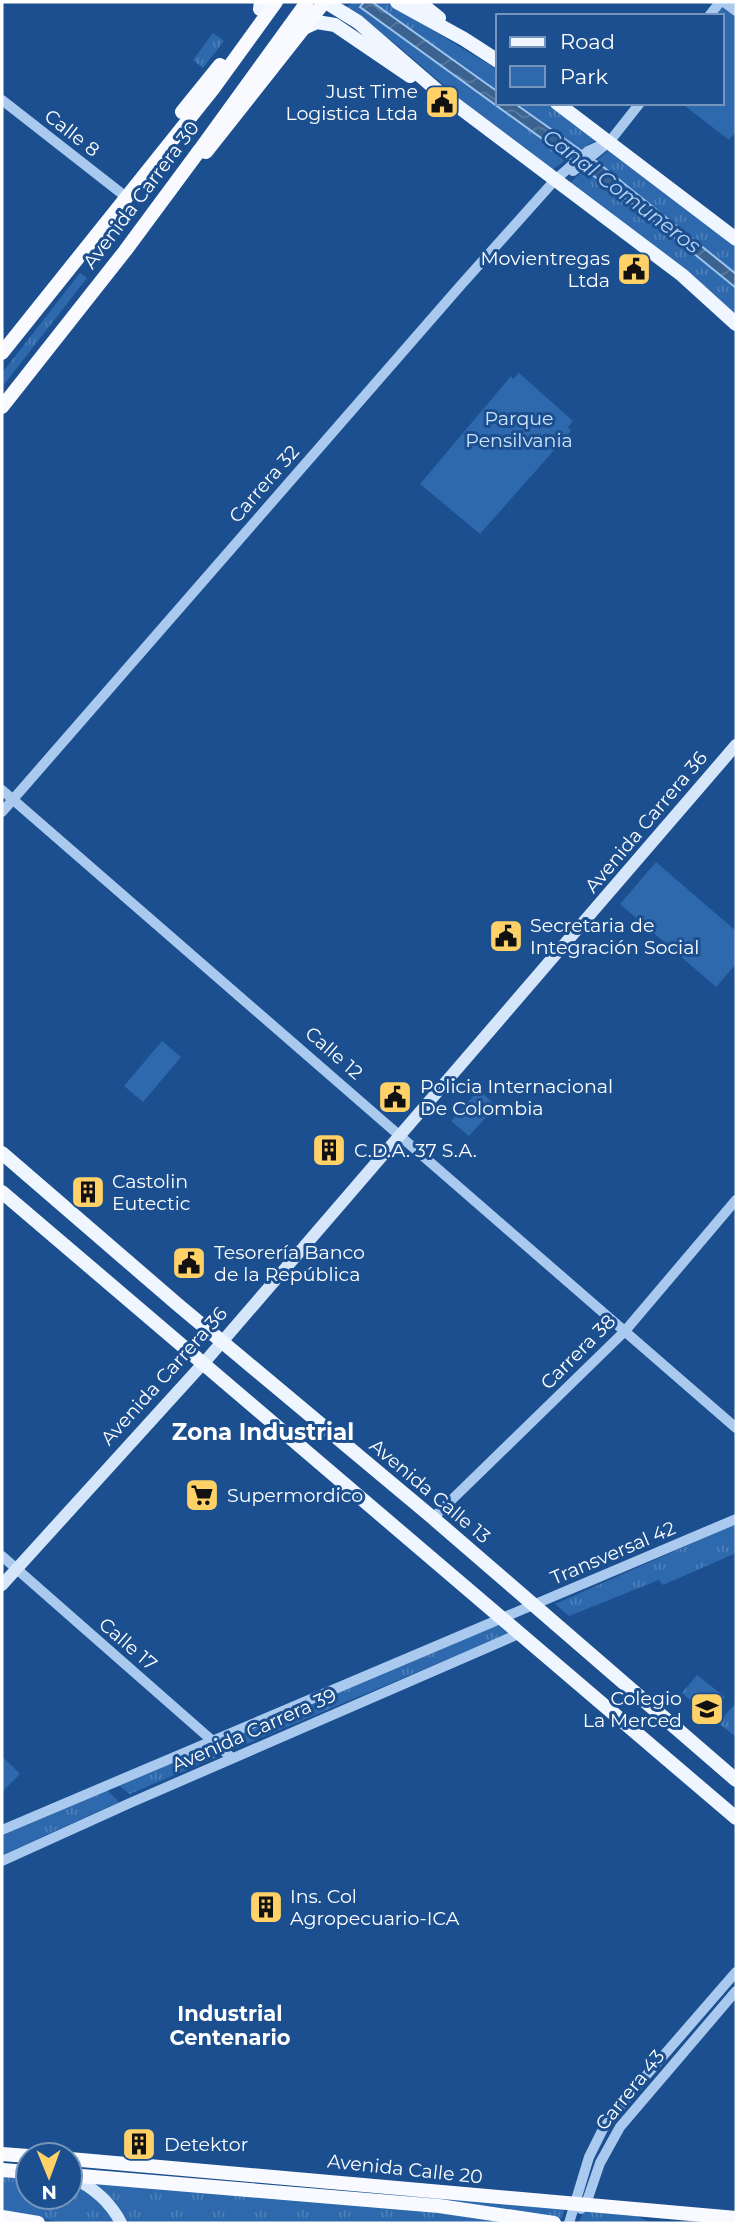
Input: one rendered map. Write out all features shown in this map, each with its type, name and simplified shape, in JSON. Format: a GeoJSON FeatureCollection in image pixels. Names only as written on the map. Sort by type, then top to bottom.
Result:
{"type":"FeatureCollection","features":[{"type":"Feature","properties":{"kind":"highway","name":"Avenida Carrera 30"},"geometry":{"type":"LineString","coordinates":[[2,353],[213,89],[276,2]]}},
{"type":"Feature","properties":{"kind":"highway","name":"Avenida Carrera 30"},"geometry":{"type":"LineString","coordinates":[[2,407],[166,197],[307,2]]}},
{"type":"Feature","properties":{"kind":"highway"},"geometry":{"type":"LineString","coordinates":[[92,238],[121,193],[237,43],[262,4]]}},
{"type":"Feature","properties":{"kind":"highway"},"geometry":{"type":"LineString","coordinates":[[166,197],[203,155],[304,27],[328,4]]}},
{"type":"Feature","properties":{"kind":"highway","name":"Avenida Calle 20"},"geometry":{"type":"LineString","coordinates":[[84,2160],[736,2218]]}},
{"type":"Feature","properties":{"kind":"highway"},"geometry":{"type":"LineString","coordinates":[[108,2162],[119,2179]]}},
{"type":"Feature","properties":{"kind":"highway","name":"Avenida Calle 20"},"geometry":{"type":"LineString","coordinates":[[84,2177],[394,2201],[564,2223]]}},
{"type":"Feature","properties":{"kind":"highway"},"geometry":{"type":"LineString","coordinates":[[394,2201],[407,2189]]}},
{"type":"Feature","properties":{"kind":"highway"},"geometry":{"type":"LineString","coordinates":[[632,2208],[659,2223]]}},
{"type":"Feature","properties":{"kind":"highway"},"geometry":{"type":"LineString","coordinates":[[10,2219],[38,2223]]}},
{"type":"Feature","properties":{"kind":"main road"},"geometry":{"type":"LineString","coordinates":[[299,2],[328,4],[369,31],[439,92],[682,275],[736,324]]}},
{"type":"Feature","properties":{"kind":"main road"},"geometry":{"type":"LineString","coordinates":[[397,2],[496,60]]}},
{"type":"Feature","properties":{"kind":"main road"},"geometry":{"type":"LineString","coordinates":[[419,2],[464,39]]}},
{"type":"Feature","properties":{"kind":"main road"},"geometry":{"type":"LineString","coordinates":[[304,27],[317,22],[335,25],[398,69],[439,92]]}},
{"type":"Feature","properties":{"kind":"main road"},"geometry":{"type":"LineString","coordinates":[[560,105],[736,239]]}},
{"type":"Feature","properties":{"kind":"main road","name":"Avenida Carrera 36"},"geometry":{"type":"LineString","coordinates":[[2,1585],[203,1364],[734,748]]}},
{"type":"Feature","properties":{"kind":"main road","name":"Avenida Calle 13"},"geometry":{"type":"LineString","coordinates":[[2,1153],[433,1518],[736,1780]]}},
{"type":"Feature","properties":{"kind":"main road"},"geometry":{"type":"LineString","coordinates":[[2,1192],[736,1818]]}},
{"type":"Feature","properties":{"kind":"main road"},"geometry":{"type":"LineString","coordinates":[[84,2184],[99,2193],[121,2223]]}},
{"type":"Feature","properties":{"kind":"street"},"geometry":{"type":"LineString","coordinates":[[722,2],[736,11]]}},
{"type":"Feature","properties":{"kind":"street","name":"Calle 8"},"geometry":{"type":"LineString","coordinates":[[2,100],[121,193]]}},
{"type":"Feature","properties":{"kind":"street","name":"Carrera 32"},"geometry":{"type":"LineString","coordinates":[[2,812],[555,180],[610,141],[638,105]]}},
{"type":"Feature","properties":{"kind":"street","name":"Calle 12"},"geometry":{"type":"LineString","coordinates":[[2,790],[736,1427]]}},
{"type":"Feature","properties":{"kind":"street","name":"Carrera 38"},"geometry":{"type":"LineString","coordinates":[[433,1518],[625,1331],[736,1200]]}},
{"type":"Feature","properties":{"kind":"street","name":"Transversal 42"},"geometry":{"type":"LineString","coordinates":[[504,1618],[736,1519]]}},
{"type":"Feature","properties":{"kind":"street","name":"Calle 17"},"geometry":{"type":"LineString","coordinates":[[2,1556],[232,1758]]}},
{"type":"Feature","properties":{"kind":"street","name":"Avenida Carrera 39"},"geometry":{"type":"LineString","coordinates":[[2,1830],[504,1618]]}},
{"type":"Feature","properties":{"kind":"street","name":"Avenida Carrera 39"},"geometry":{"type":"LineString","coordinates":[[2,1861],[521,1633]]}},
{"type":"Feature","properties":{"kind":"street","name":"Carrera 43"},"geometry":{"type":"LineString","coordinates":[[580,2204],[589,2157],[614,2113],[736,1972]]}},
{"type":"Feature","properties":{"kind":"street","name":"Carrera 43"},"geometry":{"type":"LineString","coordinates":[[580,2204],[620,2127],[736,1991]]}},
{"type":"Feature","properties":{"kind":"street"},"geometry":{"type":"LineString","coordinates":[[564,2223],[580,2204]]}},
{"type":"Feature","properties":{"kind":"green space"},"geometry":{"type":"Polygon","coordinates":[[[354,2],[364,2],[360,7],[570,157],[552,170],[346,7],[354,2]]]}},
{"type":"Feature","properties":{"kind":"green space"},"geometry":{"type":"Polygon","coordinates":[[[372,2],[386,2],[496,69],[496,91],[372,2]]]}},
{"type":"Feature","properties":{"kind":"green space"},"geometry":{"type":"Polygon","coordinates":[[[722,5],[736,15],[736,132],[729,140],[684,105],[724,105],[724,14],[715,14],[722,5]]]}},
{"type":"Feature","properties":{"kind":"green space"},"geometry":{"type":"Polygon","coordinates":[[[213,33],[224,41],[203,68],[193,60],[213,33]]]}},
{"type":"Feature","properties":{"kind":"green space"},"geometry":{"type":"Polygon","coordinates":[[[517,105],[550,105],[596,140],[580,150],[517,105]]]}},
{"type":"Feature","properties":{"kind":"green space"},"geometry":{"type":"Polygon","coordinates":[[[610,149],[708,221],[736,247],[736,274],[596,161],[610,149]]]}},
{"type":"Feature","properties":{"kind":"green space"},"geometry":{"type":"Polygon","coordinates":[[[585,169],[638,208],[736,288],[736,316],[674,260],[570,183],[585,169]]]}},
{"type":"Feature","properties":{"kind":"green space"},"geometry":{"type":"Polygon","coordinates":[[[80,273],[87,278],[2,387],[2,373],[80,273]]]}},
{"type":"Feature","properties":{"kind":"green space","name":"Parque Pensilvania"},"geometry":{"type":"Polygon","coordinates":[[[519,373],[573,421],[568,427],[571,431],[480,534],[420,484],[511,376],[513,379],[519,373]]]}},
{"type":"Feature","properties":{"kind":"green space"},"geometry":{"type":"Polygon","coordinates":[[[656,862],[736,931],[736,964],[716,987],[620,904],[656,862]]]}},
{"type":"Feature","properties":{"kind":"green space"},"geometry":{"type":"Polygon","coordinates":[[[162,1041],[181,1057],[143,1102],[124,1086],[162,1041]]]}},
{"type":"Feature","properties":{"kind":"green space"},"geometry":{"type":"Polygon","coordinates":[[[479,1090],[496,1106],[469,1136],[451,1121],[479,1090]]]}},
{"type":"Feature","properties":{"kind":"green space"},"geometry":{"type":"Polygon","coordinates":[[[736,1524],[736,1553],[663,1585],[659,1580],[569,1616],[555,1604],[736,1524]]]}},
{"type":"Feature","properties":{"kind":"green space"},"geometry":{"type":"Polygon","coordinates":[[[500,1624],[510,1633],[232,1750],[221,1743],[500,1624]]]}},
{"type":"Feature","properties":{"kind":"green space"},"geometry":{"type":"Polygon","coordinates":[[[697,1675],[725,1697],[709,1716],[682,1693],[697,1675]]]}},
{"type":"Feature","properties":{"kind":"green space"},"geometry":{"type":"Polygon","coordinates":[[[734,1705],[736,1707],[736,1737],[718,1723],[734,1705]]]}},
{"type":"Feature","properties":{"kind":"green space"},"geometry":{"type":"Polygon","coordinates":[[[210,1747],[217,1757],[130,1794],[119,1786],[210,1747]]]}},
{"type":"Feature","properties":{"kind":"green space"},"geometry":{"type":"Polygon","coordinates":[[[2,1756],[20,1774],[2,1792],[2,1756]]]}},
{"type":"Feature","properties":{"kind":"green space"},"geometry":{"type":"Polygon","coordinates":[[[107,1790],[119,1802],[2,1855],[2,1836],[107,1790]]]}},
{"type":"Feature","properties":{"kind":"green space"},"geometry":{"type":"Polygon","coordinates":[[[2,2175],[14,2176],[14,2211],[84,2211],[84,2191],[107,2210],[116,2223],[66,2223],[2,2212],[2,2175]]]}},
{"type":"Feature","properties":{"kind":"green space"},"geometry":{"type":"Polygon","coordinates":[[[94,2183],[360,2204],[529,2223],[126,2223],[117,2204],[94,2183]]]}},
{"type":"Feature","properties":{"kind":"green space"},"geometry":{"type":"Polygon","coordinates":[[[411,2192],[562,2206],[564,2211],[559,2219],[411,2198],[411,2192]]]}},
{"type":"Feature","properties":{"kind":"green space"},"geometry":{"type":"Polygon","coordinates":[[[585,2208],[635,2215],[651,2223],[579,2222],[585,2208]]]}},
{"type":"Feature","properties":{"kind":"water","name":"Canal Comuneros"},"geometry":{"type":"Polygon","coordinates":[[[364,2],[372,2],[496,91],[496,105],[517,105],[596,161],[736,274],[736,288],[638,208],[360,7],[364,2]]]}},
{"type":"Feature","properties":{"kind":"place","name":"Just Time Logistica Ltda"},"geometry":{"type":"Point","coordinates":[442,102]}},
{"type":"Feature","properties":{"kind":"place","name":"Movientregas Ltda"},"geometry":{"type":"Point","coordinates":[634,269]}},
{"type":"Feature","properties":{"kind":"place","name":"Secretaria de Integración Social"},"geometry":{"type":"Point","coordinates":[506,936]}},
{"type":"Feature","properties":{"kind":"place","name":"Policia Internacional De Colombia"},"geometry":{"type":"Point","coordinates":[395,1097]}},
{"type":"Feature","properties":{"kind":"place","name":"C.D.A. 37 S.A."},"geometry":{"type":"Point","coordinates":[329,1150]}},
{"type":"Feature","properties":{"kind":"place","name":"Castolin Eutectic"},"geometry":{"type":"Point","coordinates":[88,1192]}},
{"type":"Feature","properties":{"kind":"place","name":"Tesorería Banco de la República"},"geometry":{"type":"Point","coordinates":[189,1263]}},
{"type":"Feature","properties":{"kind":"place","name":"Supermordico"},"geometry":{"type":"Point","coordinates":[202,1495]}},
{"type":"Feature","properties":{"kind":"place","name":"Colegio La Merced"},"geometry":{"type":"Point","coordinates":[707,1709]}},
{"type":"Feature","properties":{"kind":"place","name":"Ins. Col Agropecuario-ICA"},"geometry":{"type":"Point","coordinates":[266,1907]}},
{"type":"Feature","properties":{"kind":"place","name":"Detektor"},"geometry":{"type":"Point","coordinates":[139,2144]}},
{"type":"Feature","properties":{"kind":"district","name":"Zona Industrial"},"geometry":{"type":"Point","coordinates":[263,1432]}},
{"type":"Feature","properties":{"kind":"district","name":"Industrial Centenario"},"geometry":{"type":"Point","coordinates":[230,2025]}}]}
